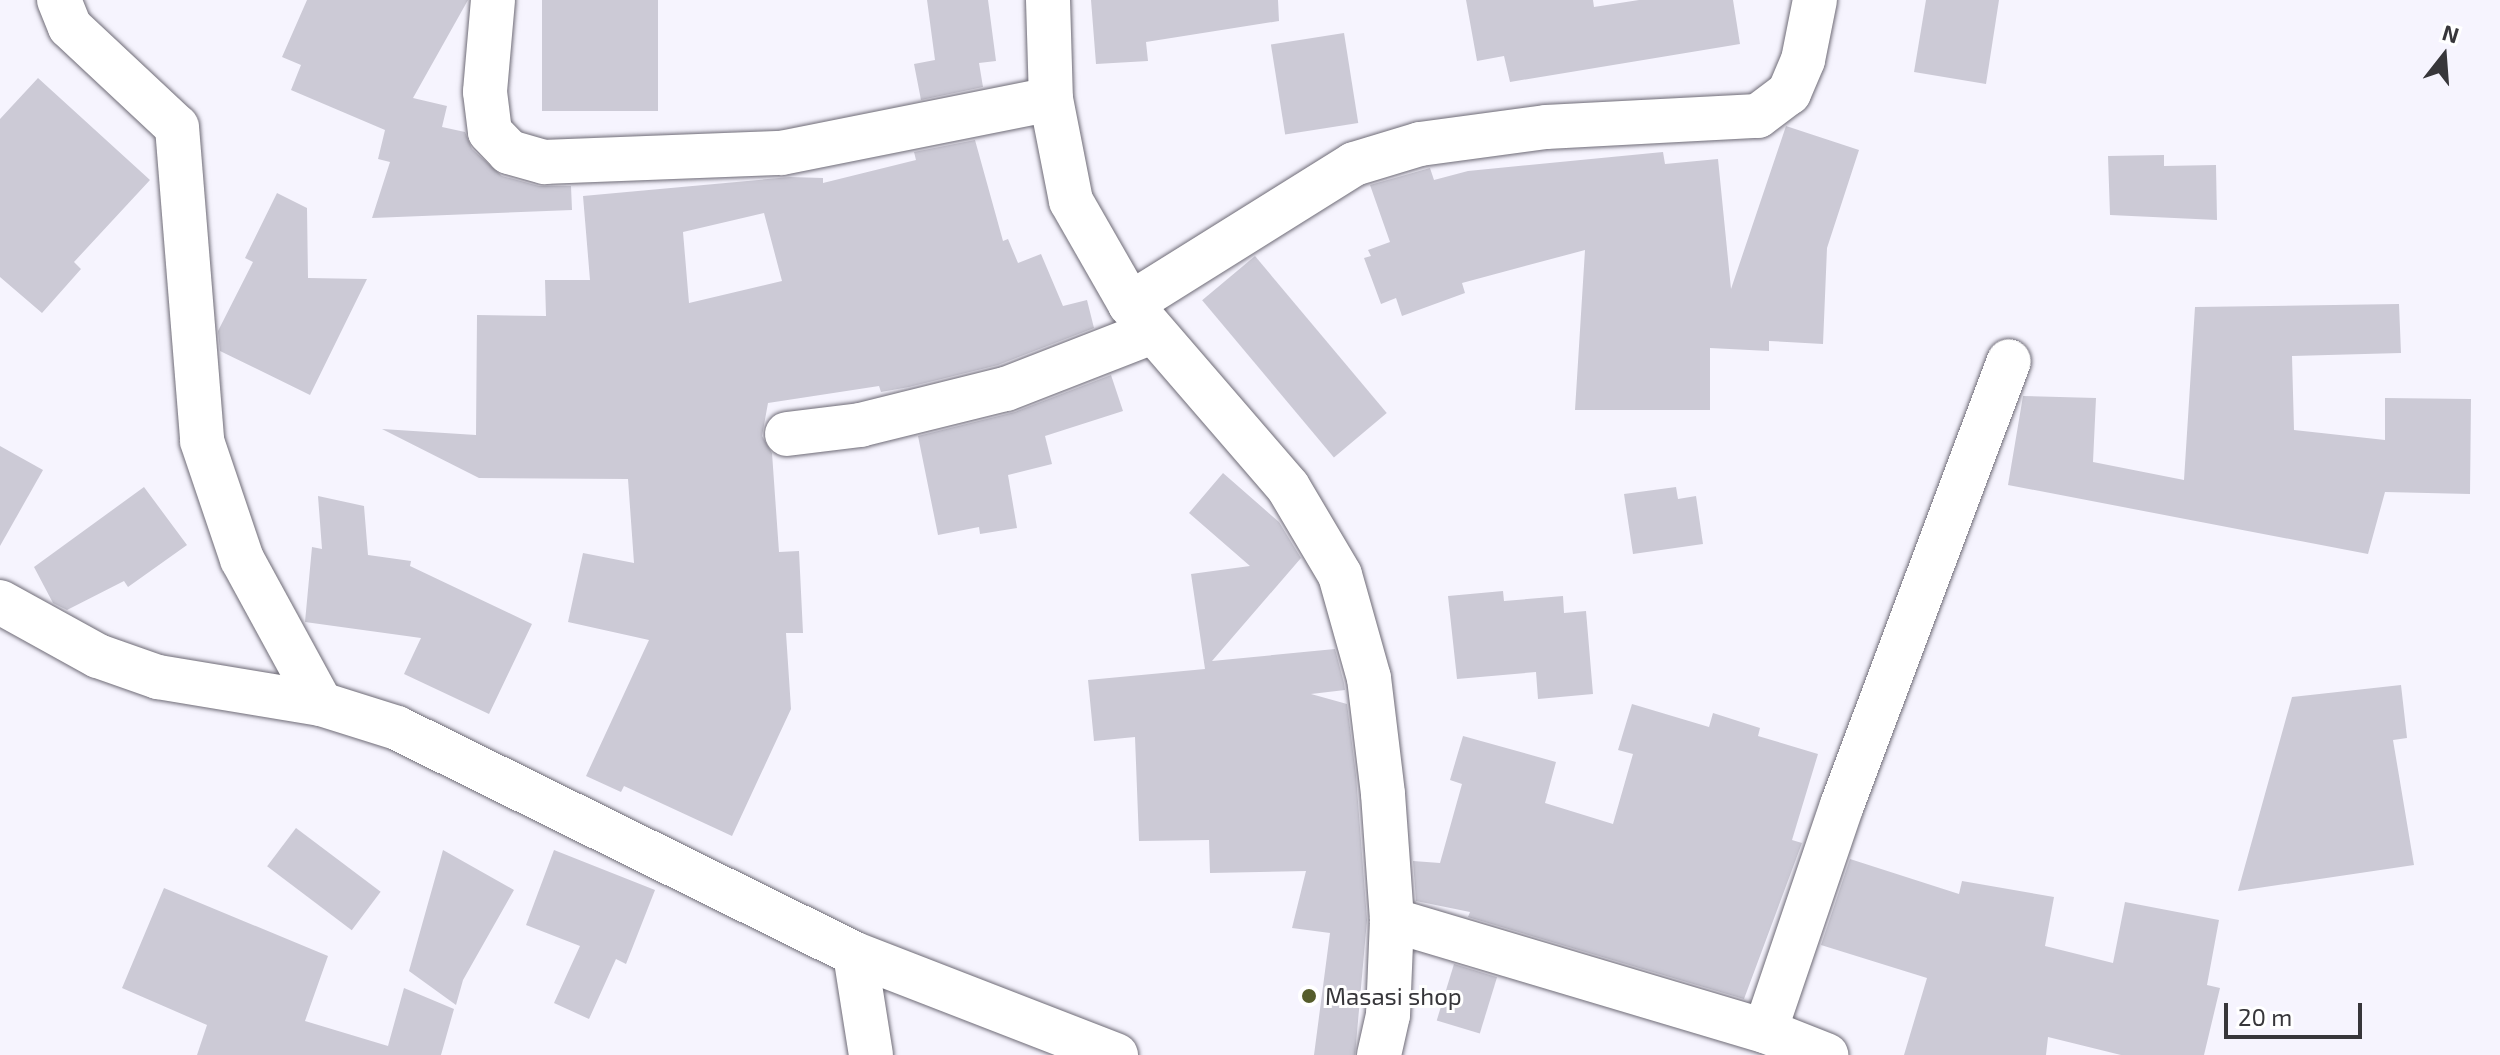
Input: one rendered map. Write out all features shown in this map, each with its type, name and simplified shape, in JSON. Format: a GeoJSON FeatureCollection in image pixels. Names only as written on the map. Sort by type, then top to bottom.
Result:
{"type":"FeatureCollection","features":[{"type":"Feature","properties":{"kind":"street"},"geometry":{"type":"LineString","coordinates":[[59,0],[70,27],[177,127],[202,441],[242,559],[321,704]]}},
{"type":"Feature","properties":{"kind":"street"},"geometry":{"type":"LineString","coordinates":[[493,0],[485,92],[490,132],[509,152],[545,162],[781,153],[1051,99]]}},
{"type":"Feature","properties":{"kind":"street"},"geometry":{"type":"LineString","coordinates":[[1048,0],[1051,99],[1071,201],[1141,318],[1288,487],[1340,575],[1369,678],[1392,920],[1388,1015],[1379,1055]]}},
{"type":"Feature","properties":{"kind":"street"},"geometry":{"type":"LineString","coordinates":[[787,434],[860,425],[1006,389],[1141,318],[1354,164],[1420,144],[1546,127],[1758,116],[1789,93],[1803,60],[1815,0]]}},
{"type":"Feature","properties":{"kind":"street"},"geometry":{"type":"LineString","coordinates":[[1765,1031],[1842,805],[2009,361]]}},
{"type":"Feature","properties":{"kind":"street"},"geometry":{"type":"LineString","coordinates":[[0,602],[98,656],[158,677],[321,704],[397,728],[855,954],[1116,1055]]}},
{"type":"Feature","properties":{"kind":"street"},"geometry":{"type":"LineString","coordinates":[[1392,920],[1765,1031],[1826,1055]]}},
{"type":"Feature","properties":{"kind":"street"},"geometry":{"type":"LineString","coordinates":[[855,954],[871,1055]]}},
{"type":"Feature","properties":{"kind":"building"},"geometry":{"type":"Polygon","coordinates":[[[307,0],[468,0],[413,98],[447,106],[442,127],[465,132],[472,149],[502,176],[539,186],[571,186],[572,210],[372,218],[390,162],[378,159],[385,130],[291,90],[301,65],[282,57],[307,0]]]}},
{"type":"Feature","properties":{"kind":"building"},"geometry":{"type":"Polygon","coordinates":[[[542,0],[658,0],[658,111],[542,111],[542,0]]]}},
{"type":"Feature","properties":{"kind":"building"},"geometry":{"type":"Polygon","coordinates":[[[927,0],[988,0],[996,61],[979,63],[983,87],[921,100],[914,64],[935,60],[927,0]]]}},
{"type":"Feature","properties":{"kind":"building"},"geometry":{"type":"Polygon","coordinates":[[[1091,0],[1278,0],[1279,21],[1146,42],[1148,61],[1096,64],[1091,0]]]}},
{"type":"Feature","properties":{"kind":"building"},"geometry":{"type":"Polygon","coordinates":[[[1466,0],[1593,0],[1594,7],[1639,0],[1733,0],[1740,44],[1510,82],[1504,56],[1477,61],[1466,0]]]}},
{"type":"Feature","properties":{"kind":"building"},"geometry":{"type":"Polygon","coordinates":[[[1926,0],[1999,0],[1986,84],[1914,72],[1926,0]]]}},
{"type":"Feature","properties":{"kind":"building"},"geometry":{"type":"Polygon","coordinates":[[[1344,33],[1358,123],[1285,134],[1271,45],[1344,33]]]}},
{"type":"Feature","properties":{"kind":"building"},"geometry":{"type":"Polygon","coordinates":[[[38,78],[150,180],[74,262],[81,269],[42,313],[0,277],[0,119],[38,78]]]}},
{"type":"Feature","properties":{"kind":"building"},"geometry":{"type":"Polygon","coordinates":[[[1786,126],[1859,150],[1827,248],[1823,344],[1769,341],[1769,351],[1710,348],[1710,410],[1575,410],[1585,250],[1462,283],[1465,293],[1402,316],[1396,298],[1381,304],[1364,258],[1371,256],[1368,250],[1390,242],[1370,185],[1430,168],[1434,180],[1468,171],[1663,152],[1665,164],[1718,159],[1731,289],[1786,126]]]}},
{"type":"Feature","properties":{"kind":"building"},"geometry":{"type":"Polygon","coordinates":[[[975,140],[1003,241],[1008,239],[1018,263],[1041,254],[1063,306],[1087,300],[1094,328],[998,365],[909,387],[881,392],[879,386],[768,403],[762,436],[772,453],[779,552],[799,551],[803,633],[786,633],[791,709],[732,836],[624,786],[621,792],[586,776],[649,640],[568,622],[583,553],[634,563],[628,479],[479,478],[382,429],[476,435],[477,315],[546,316],[545,280],[590,280],[583,196],[790,177],[823,178],[823,183],[916,160],[914,152],[975,140]],[[764,213],[683,232],[689,303],[782,281],[764,213]]]}},
{"type":"Feature","properties":{"kind":"building"},"geometry":{"type":"Polygon","coordinates":[[[2164,155],[2164,166],[2216,165],[2217,220],[2110,215],[2108,156],[2164,155]]]}},
{"type":"Feature","properties":{"kind":"building"},"geometry":{"type":"Polygon","coordinates":[[[277,193],[307,208],[308,278],[367,279],[310,395],[220,351],[218,331],[253,262],[245,258],[277,193]]]}},
{"type":"Feature","properties":{"kind":"building"},"geometry":{"type":"Polygon","coordinates":[[[1255,256],[1387,413],[1334,457],[1202,300],[1255,256]]]}},
{"type":"Feature","properties":{"kind":"building"},"geometry":{"type":"Polygon","coordinates":[[[2399,304],[2401,353],[2292,356],[2294,430],[2385,440],[2385,398],[2471,399],[2470,494],[2385,492],[2368,554],[2008,485],[2023,396],[2096,398],[2093,462],[2184,480],[2195,307],[2399,304]]]}},
{"type":"Feature","properties":{"kind":"building"},"geometry":{"type":"Polygon","coordinates":[[[1111,375],[1123,411],[1045,436],[1052,464],[1008,475],[1017,528],[980,534],[979,527],[938,535],[918,436],[1015,412],[1111,375]]]}},
{"type":"Feature","properties":{"kind":"building"},"geometry":{"type":"Polygon","coordinates":[[[0,446],[43,470],[0,546],[0,446]]]}},
{"type":"Feature","properties":{"kind":"building"},"geometry":{"type":"Polygon","coordinates":[[[1223,473],[1279,522],[1301,558],[1212,661],[1335,649],[1344,683],[1345,690],[1311,694],[1347,704],[1356,775],[1367,920],[1355,1055],[1314,1055],[1330,933],[1292,928],[1306,871],[1210,873],[1209,840],[1139,841],[1135,737],[1094,741],[1088,680],[1205,669],[1191,574],[1250,566],[1189,513],[1223,473]]]}},
{"type":"Feature","properties":{"kind":"building"},"geometry":{"type":"Polygon","coordinates":[[[144,487],[187,545],[128,587],[124,581],[67,610],[53,603],[34,567],[144,487]]]}},
{"type":"Feature","properties":{"kind":"building"},"geometry":{"type":"Polygon","coordinates":[[[1676,487],[1678,499],[1696,496],[1703,544],[1633,554],[1624,494],[1676,487]]]}},
{"type":"Feature","properties":{"kind":"building"},"geometry":{"type":"Polygon","coordinates":[[[318,496],[364,506],[368,555],[411,561],[410,566],[532,624],[489,714],[404,674],[421,638],[305,622],[312,547],[322,549],[318,496]]]}},
{"type":"Feature","properties":{"kind":"building"},"geometry":{"type":"Polygon","coordinates":[[[1503,591],[1504,601],[1563,596],[1564,613],[1586,611],[1593,694],[1538,699],[1536,672],[1457,679],[1448,596],[1503,591]]]}},
{"type":"Feature","properties":{"kind":"building"},"geometry":{"type":"Polygon","coordinates":[[[2401,685],[2407,738],[2393,740],[2414,865],[2238,891],[2292,697],[2401,685]]]}},
{"type":"Feature","properties":{"kind":"building"},"geometry":{"type":"Polygon","coordinates":[[[1632,704],[1709,727],[1713,713],[1760,728],[1758,736],[1818,754],[1792,840],[1802,843],[1744,999],[1468,917],[1470,912],[1416,901],[1413,861],[1440,863],[1462,784],[1450,780],[1463,736],[1556,762],[1545,803],[1613,824],[1633,754],[1618,750],[1632,704]]]}},
{"type":"Feature","properties":{"kind":"building"},"geometry":{"type":"Polygon","coordinates":[[[296,828],[381,892],[352,930],[267,866],[296,828]]]}},
{"type":"Feature","properties":{"kind":"building"},"geometry":{"type":"Polygon","coordinates":[[[443,850],[514,890],[463,980],[456,1005],[409,971],[443,850]]]}},
{"type":"Feature","properties":{"kind":"building"},"geometry":{"type":"Polygon","coordinates":[[[554,850],[655,890],[626,964],[616,959],[589,1019],[554,1003],[580,946],[526,925],[554,850]]]}},
{"type":"Feature","properties":{"kind":"building"},"geometry":{"type":"Polygon","coordinates":[[[1850,859],[1959,894],[1962,881],[2054,897],[2045,946],[2113,963],[2125,902],[2219,920],[2207,985],[2220,988],[2204,1055],[2121,1055],[2048,1037],[2046,1055],[1904,1055],[1927,978],[1821,945],[1850,859]]]}},
{"type":"Feature","properties":{"kind":"building"},"geometry":{"type":"Polygon","coordinates":[[[164,888],[328,956],[305,1021],[388,1046],[404,988],[454,1009],[441,1055],[197,1055],[207,1025],[122,988],[164,888]]]}},
{"type":"Feature","properties":{"kind":"building"},"geometry":{"type":"Polygon","coordinates":[[[1454,964],[1497,977],[1480,1034],[1437,1020],[1454,964]]]}},
{"type":"Feature","properties":{"kind":"place","name":"Masasi shop"},"geometry":{"type":"Point","coordinates":[1309,996]}}]}
